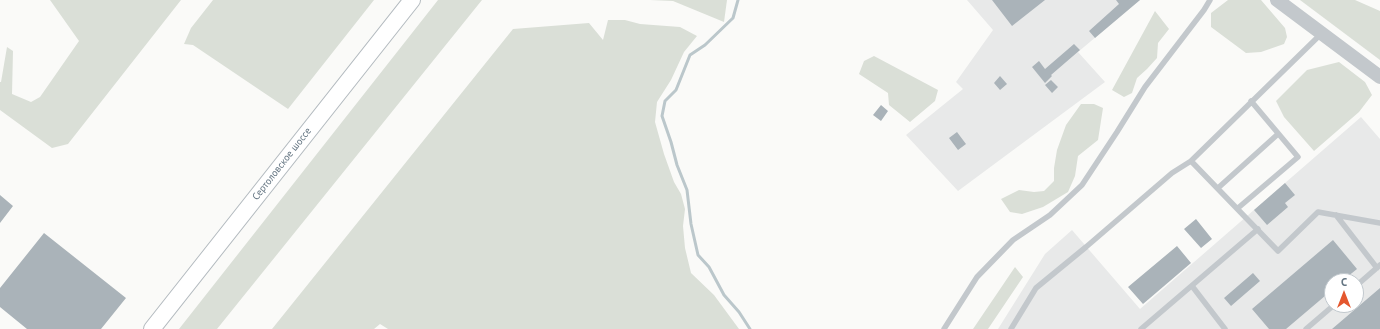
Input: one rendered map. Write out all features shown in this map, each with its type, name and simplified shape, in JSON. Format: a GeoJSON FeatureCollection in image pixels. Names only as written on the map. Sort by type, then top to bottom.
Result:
{"type":"FeatureCollection","features":[{"type":"Feature","properties":{"kind":"main road","name":"Сертоловское шоссе"},"geometry":{"type":"LineString","coordinates":[[152,329],[412,0]]}},
{"type":"Feature","properties":{"kind":"street"},"geometry":{"type":"LineString","coordinates":[[1277,0],[1380,77]]}},
{"type":"Feature","properties":{"kind":"lane"},"geometry":{"type":"LineString","coordinates":[[944,329],[977,277],[1012,240],[1050,215],[1082,185],[1118,132],[1145,87],[1210,0]]}},
{"type":"Feature","properties":{"kind":"lane"},"geometry":{"type":"LineString","coordinates":[[1010,329],[1036,288],[1172,174],[1191,160],[1321,33]]}},
{"type":"Feature","properties":{"kind":"lane"},"geometry":{"type":"LineString","coordinates":[[1238,208],[1298,157],[1251,101]]}},
{"type":"Feature","properties":{"kind":"lane"},"geometry":{"type":"LineString","coordinates":[[1218,188],[1278,134]]}},
{"type":"Feature","properties":{"kind":"lane"},"geometry":{"type":"LineString","coordinates":[[1191,160],[1278,251],[1318,212],[1380,222]]}},
{"type":"Feature","properties":{"kind":"lane"},"geometry":{"type":"LineString","coordinates":[[1336,215],[1378,266],[1364,279]]}},
{"type":"Feature","properties":{"kind":"lane"},"geometry":{"type":"LineString","coordinates":[[1141,329],[1258,229]]}},
{"type":"Feature","properties":{"kind":"lane"},"geometry":{"type":"LineString","coordinates":[[1192,286],[1225,329]]}},
{"type":"Feature","properties":{"kind":"lane"},"geometry":{"type":"LineString","coordinates":[[1306,329],[1325,313]]}},
{"type":"Feature","properties":{"kind":"shaded area"},"geometry":{"type":"Polygon","coordinates":[[[50,0],[181,0],[68,144],[52,148],[0,110],[0,82],[7,47],[13,51],[12,94],[31,102],[40,97],[79,41],[50,0]]]}},
{"type":"Feature","properties":{"kind":"shaded area"},"geometry":{"type":"Polygon","coordinates":[[[213,0],[374,0],[288,109],[193,45],[184,44],[191,28],[213,0]]]}},
{"type":"Feature","properties":{"kind":"shaded area"},"geometry":{"type":"Polygon","coordinates":[[[438,0],[482,0],[217,329],[179,329],[438,0]]]}},
{"type":"Feature","properties":{"kind":"shaded area"},"geometry":{"type":"Polygon","coordinates":[[[650,0],[727,0],[724,22],[673,1],[650,0]]]}},
{"type":"Feature","properties":{"kind":"shaded area"},"geometry":{"type":"Polygon","coordinates":[[[967,0],[1140,0],[1078,52],[1105,82],[958,191],[906,135],[963,89],[956,82],[993,30],[967,0]]]}},
{"type":"Feature","properties":{"kind":"shaded area"},"geometry":{"type":"Polygon","coordinates":[[[1228,0],[1261,0],[1285,28],[1287,37],[1284,44],[1261,52],[1246,53],[1211,27],[1211,13],[1228,0]]]}},
{"type":"Feature","properties":{"kind":"shaded area"},"geometry":{"type":"Polygon","coordinates":[[[1300,0],[1355,0],[1380,11],[1380,60],[1300,0]]]}},
{"type":"Feature","properties":{"kind":"shaded area"},"geometry":{"type":"Polygon","coordinates":[[[1155,11],[1169,29],[1158,43],[1157,58],[1137,78],[1132,93],[1124,97],[1112,90],[1155,11]]]}},
{"type":"Feature","properties":{"kind":"shaded area"},"geometry":{"type":"Polygon","coordinates":[[[608,20],[625,20],[640,24],[680,27],[697,36],[684,52],[671,80],[657,102],[655,122],[664,154],[674,182],[681,194],[685,209],[683,226],[685,248],[691,273],[714,295],[739,329],[388,329],[380,324],[374,329],[272,329],[513,29],[589,23],[603,40],[608,20]]]}},
{"type":"Feature","properties":{"kind":"shaded area"},"geometry":{"type":"Polygon","coordinates":[[[874,56],[938,90],[935,101],[910,122],[889,105],[888,93],[859,74],[864,61],[874,56]]]}},
{"type":"Feature","properties":{"kind":"shaded area"},"geometry":{"type":"Polygon","coordinates":[[[1339,62],[1365,82],[1372,95],[1359,112],[1314,151],[1284,117],[1276,101],[1307,70],[1339,62]]]}},
{"type":"Feature","properties":{"kind":"shaded area"},"geometry":{"type":"Polygon","coordinates":[[[1081,104],[1094,104],[1103,108],[1098,140],[1078,156],[1075,176],[1068,192],[1043,207],[1022,214],[1010,212],[1001,199],[1019,190],[1034,192],[1044,191],[1054,181],[1054,168],[1057,150],[1066,125],[1081,104]]]}},
{"type":"Feature","properties":{"kind":"shaded area"},"geometry":{"type":"Polygon","coordinates":[[[1361,117],[1380,139],[1380,329],[998,329],[1045,254],[1072,230],[1140,309],[1361,117]]]}},
{"type":"Feature","properties":{"kind":"shaded area"},"geometry":{"type":"Polygon","coordinates":[[[1015,267],[1023,277],[988,329],[973,329],[1015,267]]]}},
{"type":"Feature","properties":{"kind":"building"},"geometry":{"type":"Polygon","coordinates":[[[992,0],[1045,0],[1012,26],[992,0]]]}},
{"type":"Feature","properties":{"kind":"building"},"geometry":{"type":"Polygon","coordinates":[[[1116,0],[1140,0],[1095,38],[1089,31],[1119,4],[1116,0]]]}},
{"type":"Feature","properties":{"kind":"building"},"geometry":{"type":"Polygon","coordinates":[[[1074,44],[1080,50],[1051,75],[1052,76],[1045,83],[1032,67],[1039,61],[1045,69],[1074,44]]]}},
{"type":"Feature","properties":{"kind":"building"},"geometry":{"type":"Polygon","coordinates":[[[1000,76],[1007,84],[1000,90],[994,83],[1000,76]]]}},
{"type":"Feature","properties":{"kind":"building"},"geometry":{"type":"Polygon","coordinates":[[[1051,80],[1058,87],[1052,93],[1045,85],[1051,80]]]}},
{"type":"Feature","properties":{"kind":"building"},"geometry":{"type":"Polygon","coordinates":[[[881,105],[888,111],[881,121],[873,115],[881,105]]]}},
{"type":"Feature","properties":{"kind":"building"},"geometry":{"type":"Polygon","coordinates":[[[957,132],[966,144],[958,150],[949,138],[957,132]]]}},
{"type":"Feature","properties":{"kind":"building"},"geometry":{"type":"Polygon","coordinates":[[[1285,183],[1295,195],[1285,203],[1288,207],[1267,225],[1254,210],[1285,183]]]}},
{"type":"Feature","properties":{"kind":"building"},"geometry":{"type":"Polygon","coordinates":[[[0,195],[13,206],[0,223],[0,195]]]}},
{"type":"Feature","properties":{"kind":"building"},"geometry":{"type":"Polygon","coordinates":[[[1196,219],[1212,239],[1201,248],[1184,229],[1196,219]]]}},
{"type":"Feature","properties":{"kind":"building"},"geometry":{"type":"Polygon","coordinates":[[[44,233],[126,298],[101,329],[27,329],[0,307],[0,288],[44,233]]]}},
{"type":"Feature","properties":{"kind":"building"},"geometry":{"type":"Polygon","coordinates":[[[1333,240],[1357,269],[1352,273],[1324,273],[1324,297],[1286,329],[1269,329],[1252,309],[1333,240]]]}},
{"type":"Feature","properties":{"kind":"building"},"geometry":{"type":"Polygon","coordinates":[[[1177,246],[1191,263],[1143,304],[1128,287],[1177,246]]]}},
{"type":"Feature","properties":{"kind":"building"},"geometry":{"type":"Polygon","coordinates":[[[1253,273],[1260,281],[1231,306],[1224,298],[1253,273]]]}},
{"type":"Feature","properties":{"kind":"building"},"geometry":{"type":"Polygon","coordinates":[[[1380,288],[1380,329],[1332,329],[1351,313],[1364,313],[1364,302],[1380,288]]]}},
{"type":"Feature","properties":{"kind":"waterway"},"geometry":{"type":"LineString","coordinates":[[738,0],[733,18],[705,45],[690,55],[676,90],[665,101],[662,116],[677,165],[687,190],[691,224],[698,255],[709,267],[724,295],[739,312],[750,329]]}}]}
